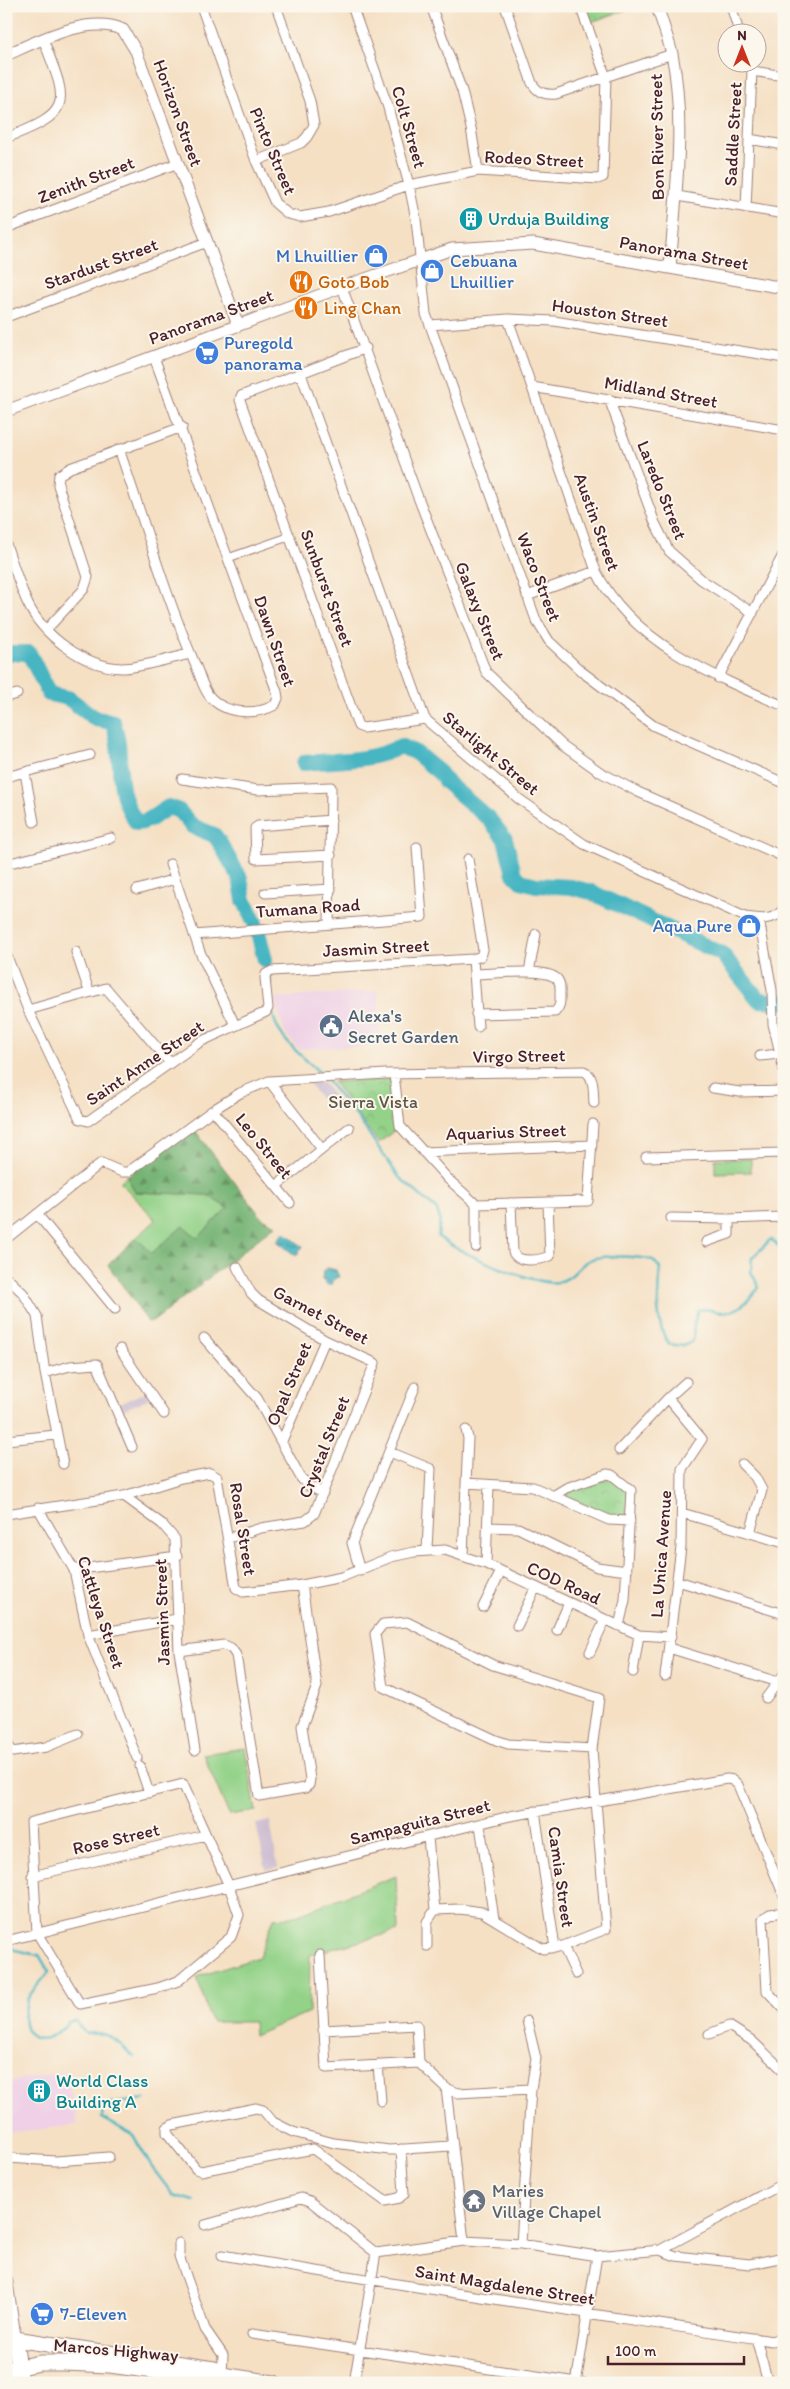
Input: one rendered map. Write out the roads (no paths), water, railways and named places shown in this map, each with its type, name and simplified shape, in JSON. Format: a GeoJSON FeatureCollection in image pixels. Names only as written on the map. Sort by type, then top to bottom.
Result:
{"type":"FeatureCollection","features":[{"type":"Feature","properties":{"kind":"main road"},"geometry":{"type":"LineString","coordinates":[[6,2280],[15,2374]]}},
{"type":"Feature","properties":{"kind":"main road","name":"Marcos Highway"},"geometry":{"type":"LineString","coordinates":[[11,2340],[214,2368],[222,2375]]}},
{"type":"Feature","properties":{"kind":"main road","name":"Marcos Highway"},"geometry":{"type":"LineString","coordinates":[[15,2374],[40,2363],[63,2362],[110,2365],[212,2379],[222,2375],[274,2383]]}},
{"type":"Feature","properties":{"kind":"street","name":"Pinto Street"},"geometry":{"type":"LineString","coordinates":[[201,6],[256,161],[278,207],[288,214],[300,217],[330,212],[409,185]]}},
{"type":"Feature","properties":{"kind":"street"},"geometry":{"type":"LineString","coordinates":[[256,161],[301,144],[308,137],[314,125],[310,101],[276,6]]}},
{"type":"Feature","properties":{"kind":"street","name":"Colt Street"},"geometry":{"type":"LineString","coordinates":[[352,6],[387,104],[409,185],[416,219],[420,260]]}},
{"type":"Feature","properties":{"kind":"street"},"geometry":{"type":"LineString","coordinates":[[431,6],[462,91],[471,128],[478,171]]}},
{"type":"Feature","properties":{"kind":"street"},"geometry":{"type":"LineString","coordinates":[[505,6],[532,83],[542,93],[556,94],[672,54]]}},
{"type":"Feature","properties":{"kind":"street","name":"Rodeo Street"},"geometry":{"type":"LineString","coordinates":[[409,185],[478,171],[598,179],[603,177],[606,77],[580,6]]}},
{"type":"Feature","properties":{"kind":"street","name":"Bon River Street"},"geometry":{"type":"LineString","coordinates":[[656,6],[672,54],[678,114],[677,196],[670,268]]}},
{"type":"Feature","properties":{"kind":"street"},"geometry":{"type":"LineString","coordinates":[[731,6],[736,22]]}},
{"type":"Feature","properties":{"kind":"street","name":"Horizon Street"},"geometry":{"type":"LineString","coordinates":[[6,55],[43,39],[83,26],[101,24],[123,30],[136,51],[238,326]]}},
{"type":"Feature","properties":{"kind":"street"},"geometry":{"type":"LineString","coordinates":[[6,138],[33,128],[51,118],[61,101],[61,86],[43,39]]}},
{"type":"Feature","properties":{"kind":"street","name":"Saddle Street"},"geometry":{"type":"LineString","coordinates":[[746,208],[751,72]]}},
{"type":"Feature","properties":{"kind":"street"},"geometry":{"type":"LineString","coordinates":[[768,72],[784,76]]}},
{"type":"Feature","properties":{"kind":"street"},"geometry":{"type":"LineString","coordinates":[[749,139],[784,145]]}},
{"type":"Feature","properties":{"kind":"street","name":"Zenith Street"},"geometry":{"type":"LineString","coordinates":[[6,228],[178,163]]}},
{"type":"Feature","properties":{"kind":"street"},"geometry":{"type":"LineString","coordinates":[[677,196],[784,214]]}},
{"type":"Feature","properties":{"kind":"street","name":"Stardust Street"},"geometry":{"type":"LineString","coordinates":[[6,317],[207,242]]}},
{"type":"Feature","properties":{"kind":"street","name":"Panorama Street"},"geometry":{"type":"LineString","coordinates":[[6,411],[342,287],[452,249],[533,244],[784,288]]}},
{"type":"Feature","properties":{"kind":"street","name":"Waco Street"},"geometry":{"type":"LineString","coordinates":[[420,260],[426,314],[430,326],[536,620],[549,640],[581,670],[654,726],[784,783]]}},
{"type":"Feature","properties":{"kind":"street","name":"Galaxy Street"},"geometry":{"type":"LineString","coordinates":[[342,287],[366,348],[420,501],[486,672],[529,716],[562,745],[600,772],[638,792],[784,857]]}},
{"type":"Feature","properties":{"kind":"street","name":"Houston Street"},"geometry":{"type":"LineString","coordinates":[[430,326],[508,318],[554,321],[784,358]]}},
{"type":"Feature","properties":{"kind":"street","name":"Austin Street"},"geometry":{"type":"LineString","coordinates":[[508,318],[596,571],[612,598],[637,623],[678,654],[718,678],[784,706]]}},
{"type":"Feature","properties":{"kind":"street"},"geometry":{"type":"LineString","coordinates":[[301,374],[366,348]]}},
{"type":"Feature","properties":{"kind":"street","name":"Dawn Street"},"geometry":{"type":"LineString","coordinates":[[119,449],[190,654],[210,698],[222,706],[248,713],[268,708],[277,702],[277,692],[182,427],[154,356]]}},
{"type":"Feature","properties":{"kind":"street","name":"Sunburst Street"},"geometry":{"type":"LineString","coordinates":[[301,374],[240,398],[358,726],[363,728],[425,719]]}},
{"type":"Feature","properties":{"kind":"street","name":"Starlight Street"},"geometry":{"type":"LineString","coordinates":[[301,374],[425,719],[519,799],[584,844],[745,917],[759,919]]}},
{"type":"Feature","properties":{"kind":"street","name":"Midland Street"},"geometry":{"type":"LineString","coordinates":[[532,387],[784,430]]}},
{"type":"Feature","properties":{"kind":"street","name":"Laredo Street"},"geometry":{"type":"LineString","coordinates":[[609,399],[655,523],[668,551],[702,580],[754,613]]}},
{"type":"Feature","properties":{"kind":"street"},"geometry":{"type":"LineString","coordinates":[[46,630],[84,589],[88,577],[86,564],[60,492],[59,475],[70,468],[182,427]]}},
{"type":"Feature","properties":{"kind":"street"},"geometry":{"type":"LineString","coordinates":[[228,558],[291,536]]}},
{"type":"Feature","properties":{"kind":"street"},"geometry":{"type":"LineString","coordinates":[[6,544],[28,604],[46,630],[73,652],[112,667],[122,668],[190,654]]}},
{"type":"Feature","properties":{"kind":"street"},"geometry":{"type":"LineString","coordinates":[[718,678],[784,554]]}},
{"type":"Feature","properties":{"kind":"street"},"geometry":{"type":"LineString","coordinates":[[527,596],[596,571]]}},
{"type":"Feature","properties":{"kind":"street"},"geometry":{"type":"LineString","coordinates":[[6,697],[18,694]]}},
{"type":"Feature","properties":{"kind":"street"},"geometry":{"type":"LineString","coordinates":[[6,776],[25,773],[90,755]]}},
{"type":"Feature","properties":{"kind":"street"},"geometry":{"type":"LineString","coordinates":[[25,773],[34,822]]}},
{"type":"Feature","properties":{"kind":"street"},"geometry":{"type":"LineString","coordinates":[[182,779],[262,790],[331,787],[329,923]]}},
{"type":"Feature","properties":{"kind":"street"},"geometry":{"type":"LineString","coordinates":[[331,820],[258,826],[255,828],[256,859],[331,854]]}},
{"type":"Feature","properties":{"kind":"street"},"geometry":{"type":"LineString","coordinates":[[6,864],[111,838]]}},
{"type":"Feature","properties":{"kind":"street","name":"Tumana Road"},"geometry":{"type":"LineString","coordinates":[[194,934],[423,916],[417,847]]}},
{"type":"Feature","properties":{"kind":"street"},"geometry":{"type":"LineString","coordinates":[[468,859],[483,950],[477,957],[475,974],[478,1028]]}},
{"type":"Feature","properties":{"kind":"street"},"geometry":{"type":"LineString","coordinates":[[170,864],[200,952],[235,1025]]}},
{"type":"Feature","properties":{"kind":"street"},"geometry":{"type":"LineString","coordinates":[[137,890],[175,879]]}},
{"type":"Feature","properties":{"kind":"street"},"geometry":{"type":"LineString","coordinates":[[265,893],[330,889]]}},
{"type":"Feature","properties":{"kind":"street"},"geometry":{"type":"LineString","coordinates":[[784,908],[774,917],[759,919],[784,1070]]}},
{"type":"Feature","properties":{"kind":"street"},"geometry":{"type":"LineString","coordinates":[[530,972],[536,934]]}},
{"type":"Feature","properties":{"kind":"street"},"geometry":{"type":"LineString","coordinates":[[76,952],[89,991]]}},
{"type":"Feature","properties":{"kind":"street"},"geometry":{"type":"LineString","coordinates":[[6,954],[28,1010],[89,991],[105,988],[111,991],[170,1063]]}},
{"type":"Feature","properties":{"kind":"street","name":"Jasmin Street"},"geometry":{"type":"LineString","coordinates":[[269,972],[477,957]]}},
{"type":"Feature","properties":{"kind":"street","name":"Saint Anne Street"},"geometry":{"type":"LineString","coordinates":[[28,1010],[83,1121],[88,1121],[200,1042],[268,1011],[269,972]]}},
{"type":"Feature","properties":{"kind":"street"},"geometry":{"type":"LineString","coordinates":[[475,974],[530,972],[547,974],[557,978],[560,985],[560,1003],[557,1010],[476,1014]]}},
{"type":"Feature","properties":{"kind":"street"},"geometry":{"type":"LineString","coordinates":[[760,1056],[780,1054]]}},
{"type":"Feature","properties":{"kind":"street","name":"Virgo Street"},"geometry":{"type":"LineString","coordinates":[[37,1214],[101,1163],[122,1172],[128,1172],[214,1110],[246,1090],[269,1081],[394,1074],[584,1071],[588,1073],[592,1080],[594,1103]]}},
{"type":"Feature","properties":{"kind":"street"},"geometry":{"type":"LineString","coordinates":[[394,1074],[399,1124],[423,1152],[476,1204],[476,1247]]}},
{"type":"Feature","properties":{"kind":"street"},"geometry":{"type":"LineString","coordinates":[[269,1081],[321,1148]]}},
{"type":"Feature","properties":{"kind":"street"},"geometry":{"type":"LineString","coordinates":[[713,1088],[740,1092],[784,1091]]}},
{"type":"Feature","properties":{"kind":"street","name":"Leo Street"},"geometry":{"type":"LineString","coordinates":[[214,1110],[290,1203]]}},
{"type":"Feature","properties":{"kind":"street"},"geometry":{"type":"LineString","coordinates":[[476,1204],[588,1201],[593,1124]]}},
{"type":"Feature","properties":{"kind":"street"},"geometry":{"type":"LineString","coordinates":[[276,1186],[321,1148],[349,1128]]}},
{"type":"Feature","properties":{"kind":"street","name":"Aquarius Street"},"geometry":{"type":"LineString","coordinates":[[423,1152],[592,1145]]}},
{"type":"Feature","properties":{"kind":"street"},"geometry":{"type":"LineString","coordinates":[[646,1157],[784,1153]]}},
{"type":"Feature","properties":{"kind":"street"},"geometry":{"type":"LineString","coordinates":[[511,1203],[514,1255],[522,1260],[548,1258],[551,1253],[548,1202]]}},
{"type":"Feature","properties":{"kind":"street"},"geometry":{"type":"LineString","coordinates":[[6,1238],[37,1214],[115,1309]]}},
{"type":"Feature","properties":{"kind":"street"},"geometry":{"type":"LineString","coordinates":[[672,1218],[729,1219],[784,1217]]}},
{"type":"Feature","properties":{"kind":"street"},"geometry":{"type":"LineString","coordinates":[[706,1242],[729,1234],[729,1219]]}},
{"type":"Feature","properties":{"kind":"street","name":"Garnet Street"},"geometry":{"type":"LineString","coordinates":[[237,1267],[251,1293],[258,1300],[325,1340],[373,1361],[374,1366]]}},
{"type":"Feature","properties":{"kind":"street"},"geometry":{"type":"LineString","coordinates":[[6,1277],[23,1293],[37,1316],[45,1374],[63,1464]]}},
{"type":"Feature","properties":{"kind":"street"},"geometry":{"type":"LineString","coordinates":[[204,1338],[257,1398],[301,1478],[309,1486],[323,1493]]}},
{"type":"Feature","properties":{"kind":"street","name":"Opal Street"},"geometry":{"type":"LineString","coordinates":[[282,1441],[325,1340]]}},
{"type":"Feature","properties":{"kind":"street"},"geometry":{"type":"LineString","coordinates":[[120,1349],[164,1414]]}},
{"type":"Feature","properties":{"kind":"street"},"geometry":{"type":"LineString","coordinates":[[45,1374],[70,1366],[96,1364],[132,1447]]}},
{"type":"Feature","properties":{"kind":"street","name":"Crystal Street"},"geometry":{"type":"LineString","coordinates":[[229,1538],[261,1528],[310,1518],[323,1493],[374,1366]]}},
{"type":"Feature","properties":{"kind":"street"},"geometry":{"type":"LineString","coordinates":[[619,1450],[668,1398],[686,1382]]}},
{"type":"Feature","properties":{"kind":"street"},"geometry":{"type":"LineString","coordinates":[[360,1571],[352,1543],[415,1387]]}},
{"type":"Feature","properties":{"kind":"street","name":"La Unica Avenue"},"geometry":{"type":"LineString","coordinates":[[666,1676],[678,1581],[682,1512],[682,1469],[702,1441],[701,1436],[668,1398]]}},
{"type":"Feature","properties":{"kind":"street"},"geometry":{"type":"LineString","coordinates":[[463,1555],[468,1438],[466,1430]]}},
{"type":"Feature","properties":{"kind":"street"},"geometry":{"type":"LineString","coordinates":[[6,1440],[56,1435]]}},
{"type":"Feature","properties":{"kind":"street"},"geometry":{"type":"LineString","coordinates":[[390,1452],[431,1469],[427,1550]]}},
{"type":"Feature","properties":{"kind":"street"},"geometry":{"type":"LineString","coordinates":[[742,1464],[754,1477],[762,1490],[750,1534]]}},
{"type":"Feature","properties":{"kind":"street","name":"Rosal Street"},"geometry":{"type":"LineString","coordinates":[[6,1514],[124,1496],[181,1478],[215,1474],[229,1538],[236,1588],[239,1591],[302,1586],[360,1571],[391,1557],[427,1550],[445,1550]]}},
{"type":"Feature","properties":{"kind":"street"},"geometry":{"type":"LineString","coordinates":[[553,1496],[566,1488],[607,1474],[612,1475],[631,1490],[628,1570],[625,1600],[619,1626]]}},
{"type":"Feature","properties":{"kind":"street"},"geometry":{"type":"LineString","coordinates":[[466,1483],[533,1487],[609,1520],[630,1521]]}},
{"type":"Feature","properties":{"kind":"street"},"geometry":{"type":"LineString","coordinates":[[486,1564],[489,1485]]}},
{"type":"Feature","properties":{"kind":"street","name":"Jasmin Street"},"geometry":{"type":"LineString","coordinates":[[124,1496],[169,1530],[175,1539],[177,1556],[178,1651],[195,1750]]}},
{"type":"Feature","properties":{"kind":"street","name":"Cattleya Street"},"geometry":{"type":"LineString","coordinates":[[38,1508],[74,1570],[88,1636],[149,1793]]}},
{"type":"Feature","properties":{"kind":"street"},"geometry":{"type":"LineString","coordinates":[[682,1512],[784,1543]]}},
{"type":"Feature","properties":{"kind":"street"},"geometry":{"type":"LineString","coordinates":[[488,1527],[518,1528],[597,1567],[628,1570]]}},
{"type":"Feature","properties":{"kind":"street","name":"COD Road"},"geometry":{"type":"LineString","coordinates":[[445,1550],[486,1564],[639,1635],[671,1637]]}},
{"type":"Feature","properties":{"kind":"street"},"geometry":{"type":"LineString","coordinates":[[74,1570],[177,1556]]}},
{"type":"Feature","properties":{"kind":"street"},"geometry":{"type":"LineString","coordinates":[[483,1608],[501,1571]]}},
{"type":"Feature","properties":{"kind":"street"},"geometry":{"type":"LineString","coordinates":[[678,1581],[784,1614]]}},
{"type":"Feature","properties":{"kind":"street"},"geometry":{"type":"LineString","coordinates":[[178,1651],[224,1645],[231,1648],[236,1655],[259,1796],[305,1788],[309,1785],[302,1726],[317,1686],[302,1586]]}},
{"type":"Feature","properties":{"kind":"street"},"geometry":{"type":"LineString","coordinates":[[517,1626],[536,1587]]}},
{"type":"Feature","properties":{"kind":"street"},"geometry":{"type":"LineString","coordinates":[[557,1630],[569,1603]]}},
{"type":"Feature","properties":{"kind":"street"},"geometry":{"type":"LineString","coordinates":[[88,1636],[177,1619]]}},
{"type":"Feature","properties":{"kind":"street"},"geometry":{"type":"LineString","coordinates":[[590,1652],[605,1620]]}},
{"type":"Feature","properties":{"kind":"street"},"geometry":{"type":"LineString","coordinates":[[435,1910],[471,1910],[494,1919],[543,1949],[559,1947],[606,1929],[592,1749],[599,1698],[493,1666],[407,1622],[383,1624],[375,1634],[383,1688],[508,1744],[592,1749]]}},
{"type":"Feature","properties":{"kind":"street"},"geometry":{"type":"LineString","coordinates":[[633,1672],[639,1635]]}},
{"type":"Feature","properties":{"kind":"street"},"geometry":{"type":"LineString","coordinates":[[669,1648],[778,1682]]}},
{"type":"Feature","properties":{"kind":"street"},"geometry":{"type":"LineString","coordinates":[[766,1698],[784,1674]]}},
{"type":"Feature","properties":{"kind":"street"},"geometry":{"type":"LineString","coordinates":[[6,1743],[13,1752],[46,1747],[78,1734]]}},
{"type":"Feature","properties":{"kind":"street","name":"Sampaguita Street"},"geometry":{"type":"LineString","coordinates":[[11,1940],[535,1811],[727,1779],[733,1780],[738,1785],[784,1896]]}},
{"type":"Feature","properties":{"kind":"street"},"geometry":{"type":"LineString","coordinates":[[183,1784],[229,1886],[239,1914],[231,1936],[178,1981],[158,1988],[80,2004],[37,1933],[32,1876],[31,1822],[149,1793],[183,1784]]}},
{"type":"Feature","properties":{"kind":"street","name":"Camia Street"},"geometry":{"type":"LineString","coordinates":[[535,1811],[559,1947],[576,1974]]}},
{"type":"Feature","properties":{"kind":"street"},"geometry":{"type":"LineString","coordinates":[[480,1825],[494,1919]]}},
{"type":"Feature","properties":{"kind":"street","name":"Rose Street"},"geometry":{"type":"LineString","coordinates":[[32,1876],[206,1834]]}},
{"type":"Feature","properties":{"kind":"street"},"geometry":{"type":"LineString","coordinates":[[427,1946],[427,1922],[435,1910],[428,1838]]}},
{"type":"Feature","properties":{"kind":"street"},"geometry":{"type":"LineString","coordinates":[[784,1912],[770,1914],[763,1919],[766,1991],[784,2009]]}},
{"type":"Feature","properties":{"kind":"street"},"geometry":{"type":"LineString","coordinates":[[320,1955],[326,2068],[419,2063]]}},
{"type":"Feature","properties":{"kind":"street"},"geometry":{"type":"LineString","coordinates":[[521,2244],[531,2090],[536,2058],[527,2021]]}},
{"type":"Feature","properties":{"kind":"street"},"geometry":{"type":"LineString","coordinates":[[323,2030],[417,2025],[419,2063],[446,2088],[458,2093],[531,2090]]}},
{"type":"Feature","properties":{"kind":"street"},"geometry":{"type":"LineString","coordinates":[[709,2034],[729,2026],[751,2040],[784,2071]]}},
{"type":"Feature","properties":{"kind":"street"},"geometry":{"type":"LineString","coordinates":[[378,2065],[381,2101]]}},
{"type":"Feature","properties":{"kind":"street"},"geometry":{"type":"LineString","coordinates":[[446,2088],[451,2146],[464,2241]]}},
{"type":"Feature","properties":{"kind":"street"},"geometry":{"type":"LineString","coordinates":[[401,2149],[404,2194],[400,2198],[385,2201],[313,2149],[201,2171],[196,2169],[167,2133],[167,2128],[172,2125],[256,2108],[263,2110],[273,2122],[293,2132],[316,2139],[363,2148],[401,2149],[451,2146]]}},
{"type":"Feature","properties":{"kind":"street"},"geometry":{"type":"LineString","coordinates":[[313,2149],[316,2139]]}},
{"type":"Feature","properties":{"kind":"street"},"geometry":{"type":"LineString","coordinates":[[6,2158],[56,2161],[109,2157]]}},
{"type":"Feature","properties":{"kind":"street"},"geometry":{"type":"LineString","coordinates":[[205,2225],[301,2198],[310,2201],[376,2253],[464,2241],[521,2244],[597,2256],[660,2250],[784,2182]]}},
{"type":"Feature","properties":{"kind":"street"},"geometry":{"type":"LineString","coordinates":[[178,2243],[179,2256],[205,2329],[223,2355],[222,2375]]}},
{"type":"Feature","properties":{"kind":"street"},"geometry":{"type":"LineString","coordinates":[[660,2250],[676,2256],[750,2264],[784,2257]]}},
{"type":"Feature","properties":{"kind":"street"},"geometry":{"type":"LineString","coordinates":[[354,2383],[376,2253]]}},
{"type":"Feature","properties":{"kind":"street","name":"Saint Magdalene Street"},"geometry":{"type":"LineString","coordinates":[[222,2255],[371,2282],[772,2341],[784,2336]]}},
{"type":"Feature","properties":{"kind":"street"},"geometry":{"type":"LineString","coordinates":[[252,2334],[579,2382],[587,2314],[597,2256]]}},
{"type":"Feature","properties":{"kind":"street"},"geometry":{"type":"LineString","coordinates":[[756,2338],[768,2383]]}},
{"type":"Feature","properties":{"kind":"water"},"geometry":{"type":"Polygon","coordinates":[[[284,1232],[303,1247],[296,1256],[277,1241],[284,1232]]]}},
{"type":"Feature","properties":{"kind":"water"},"geometry":{"type":"Polygon","coordinates":[[[327,1268],[336,1270],[339,1277],[334,1279],[332,1285],[328,1285],[322,1280],[323,1271],[327,1268]]]}},
{"type":"Feature","properties":{"kind":"waterway"},"geometry":{"type":"LineString","coordinates":[[6,653],[29,653],[49,694],[68,698],[96,719],[113,722],[119,748],[121,785],[129,810],[137,823],[150,819],[169,807],[179,811],[192,826],[214,835],[240,878],[244,900],[255,923]]}},
{"type":"Feature","properties":{"kind":"waterway"},"geometry":{"type":"LineString","coordinates":[[304,763],[366,758],[401,746],[416,753],[489,819],[505,839],[514,874],[521,881],[536,885],[571,887],[591,892],[722,954],[759,1000],[784,1002]]}},
{"type":"Feature","properties":{"kind":"waterway"},"geometry":{"type":"LineString","coordinates":[[258,932],[265,960]]}},
{"type":"Feature","properties":{"kind":"waterway"},"geometry":{"type":"LineString","coordinates":[[265,960],[268,969]]}},
{"type":"Feature","properties":{"kind":"waterway"},"geometry":{"type":"LineString","coordinates":[[270,975],[271,997]]}},
{"type":"Feature","properties":{"kind":"waterway"},"geometry":{"type":"LineString","coordinates":[[272,1007],[274,1018],[283,1037],[322,1075]]}},
{"type":"Feature","properties":{"kind":"waterway"},"geometry":{"type":"LineString","coordinates":[[327,1081],[358,1118],[399,1177],[437,1210],[440,1219],[438,1236],[460,1250],[516,1274],[548,1282],[563,1280],[571,1276],[586,1262],[599,1257],[629,1257],[653,1260],[660,1268],[659,1318],[664,1336],[669,1344],[683,1346],[693,1341],[694,1324],[698,1310],[731,1311],[740,1307],[749,1299],[759,1287],[751,1272],[752,1258],[771,1239],[784,1251]]}},
{"type":"Feature","properties":{"kind":"waterway"},"geometry":{"type":"LineString","coordinates":[[6,1787],[11,1794],[6,1808]]}},
{"type":"Feature","properties":{"kind":"waterway"},"geometry":{"type":"LineString","coordinates":[[9,1942],[15,1950],[39,1955],[49,1972],[27,2001],[25,2023],[32,2037],[38,2039],[45,2038],[61,2030],[68,2022],[75,2021],[86,2034],[101,2034],[113,2038],[134,2057]]}},
{"type":"Feature","properties":{"kind":"waterway"},"geometry":{"type":"LineString","coordinates":[[145,2099],[103,2105],[102,2118],[133,2135],[151,2166],[173,2195],[194,2201]]}},
{"type":"Feature","properties":{"kind":"place","name":"Urduja Building"},"geometry":{"type":"Point","coordinates":[471,219]}},
{"type":"Feature","properties":{"kind":"place","name":"M Lhuillier"},"geometry":{"type":"Point","coordinates":[376,256]}},
{"type":"Feature","properties":{"kind":"place","name":"Cebuana Lhuillier"},"geometry":{"type":"Point","coordinates":[432,271]}},
{"type":"Feature","properties":{"kind":"place","name":"Goto Bob"},"geometry":{"type":"Point","coordinates":[301,282]}},
{"type":"Feature","properties":{"kind":"place","name":"Ling Chan"},"geometry":{"type":"Point","coordinates":[306,308]}},
{"type":"Feature","properties":{"kind":"place","name":"Puregold panorama"},"geometry":{"type":"Point","coordinates":[207,353]}},
{"type":"Feature","properties":{"kind":"place","name":"Aqua Pure"},"geometry":{"type":"Point","coordinates":[749,926]}},
{"type":"Feature","properties":{"kind":"place","name":"Alexa's Secret Garden"},"geometry":{"type":"Point","coordinates":[331,1026]}},
{"type":"Feature","properties":{"kind":"place","name":"World Class Building A"},"geometry":{"type":"Point","coordinates":[39,2091]}},
{"type":"Feature","properties":{"kind":"place","name":"Maries Village Chapel"},"geometry":{"type":"Point","coordinates":[474,2201]}},
{"type":"Feature","properties":{"kind":"place","name":"7-Eleven"},"geometry":{"type":"Point","coordinates":[42,2314]}},
{"type":"Feature","properties":{"kind":"park label","name":"Sierra Vista"},"geometry":{"type":"Point","coordinates":[373,1102]}}]}
